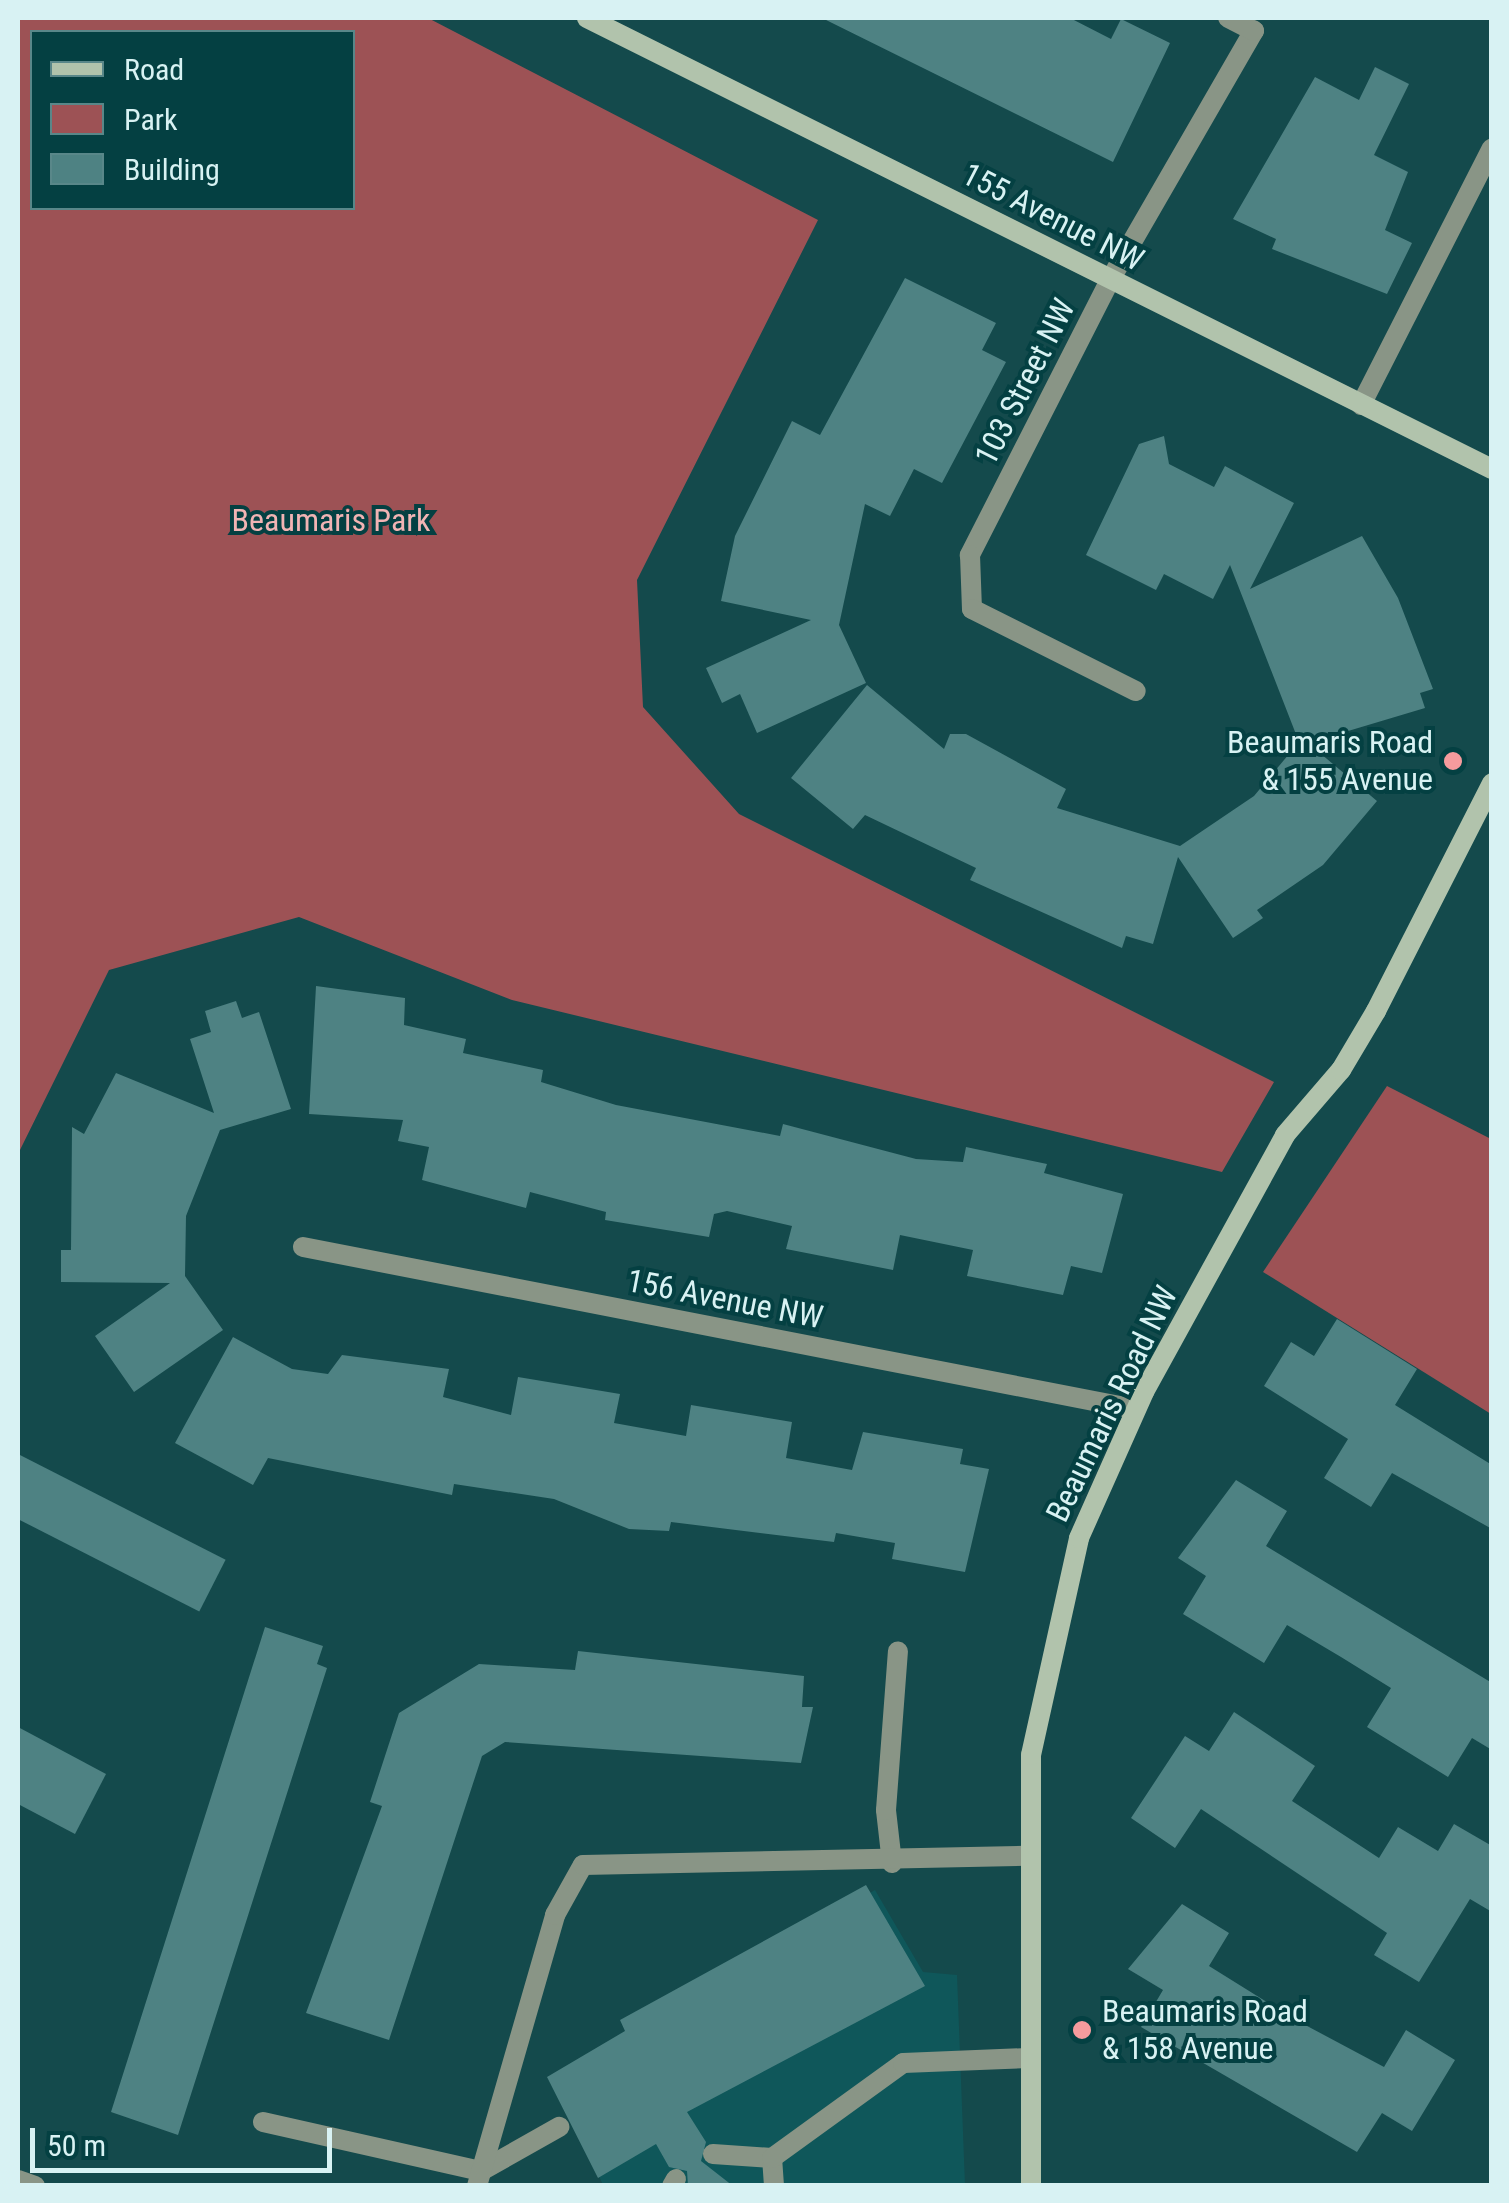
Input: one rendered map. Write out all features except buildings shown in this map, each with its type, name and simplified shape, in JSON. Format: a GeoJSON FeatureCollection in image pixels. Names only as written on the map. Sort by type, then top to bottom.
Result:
{"type":"FeatureCollection","features":[{"type":"Feature","properties":{"kind":"street","name":"155 Avenue NW"},"geometry":{"type":"LineString","coordinates":[[586,18],[1492,469]]}},
{"type":"Feature","properties":{"kind":"street","name":"103 Street NW"},"geometry":{"type":"LineString","coordinates":[[1136,691],[972,609],[970,555],[1110,280],[1254,31],[1228,18]]}},
{"type":"Feature","properties":{"kind":"street"},"geometry":{"type":"LineString","coordinates":[[1361,404],[1492,148]]}},
{"type":"Feature","properties":{"kind":"street","name":"Beaumaris Road NW"},"geometry":{"type":"LineString","coordinates":[[1031,2186],[1026,1856],[1030,1755],[1057,1609],[1135,1409],[1285,1135],[1341,1070],[1376,1011],[1492,783]]}},
{"type":"Feature","properties":{"kind":"street","name":"156 Avenue NW"},"geometry":{"type":"LineString","coordinates":[[302,1247],[1135,1409]]}},
{"type":"Feature","properties":{"kind":"street"},"geometry":{"type":"LineString","coordinates":[[892,1863],[886,1810],[898,1651]]}},
{"type":"Feature","properties":{"kind":"street"},"geometry":{"type":"LineString","coordinates":[[479,2178],[555,1915],[583,1865],[892,1863],[1026,1856]]}},
{"type":"Feature","properties":{"kind":"street"},"geometry":{"type":"LineString","coordinates":[[713,2154],[772,2158],[902,2063],[1028,2058]]}},
{"type":"Feature","properties":{"kind":"street"},"geometry":{"type":"LineString","coordinates":[[263,2122],[479,2178],[559,2128]]}},
{"type":"Feature","properties":{"kind":"street"},"geometry":{"type":"LineString","coordinates":[[772,2158],[774,2186]]}},
{"type":"Feature","properties":{"kind":"street"},"geometry":{"type":"LineString","coordinates":[[18,2180],[36,2186]]}},
{"type":"Feature","properties":{"kind":"shaded area"},"geometry":{"type":"Polygon","coordinates":[[[875,1890],[923,1972],[957,1975],[965,2185],[603,2185],[582,2139],[794,1937],[875,1890]]]}},
{"type":"Feature","properties":{"kind":"green space","name":"Beaumaris Park"},"geometry":{"type":"Polygon","coordinates":[[[18,18],[428,18],[818,220],[637,580],[643,707],[739,814],[1274,1082],[1222,1172],[512,1000],[299,917],[109,970],[18,1154],[18,18]]]}},
{"type":"Feature","properties":{"kind":"green space"},"geometry":{"type":"Polygon","coordinates":[[[1387,1086],[1491,1139],[1491,1414],[1263,1272],[1387,1086]]]}},
{"type":"Feature","properties":{"kind":"place","name":"Beaumaris Road & 155 Avenue"},"geometry":{"type":"Point","coordinates":[1453,761]}},
{"type":"Feature","properties":{"kind":"place","name":"Beaumaris Road & 158 Avenue"},"geometry":{"type":"Point","coordinates":[1082,2030]}}]}
